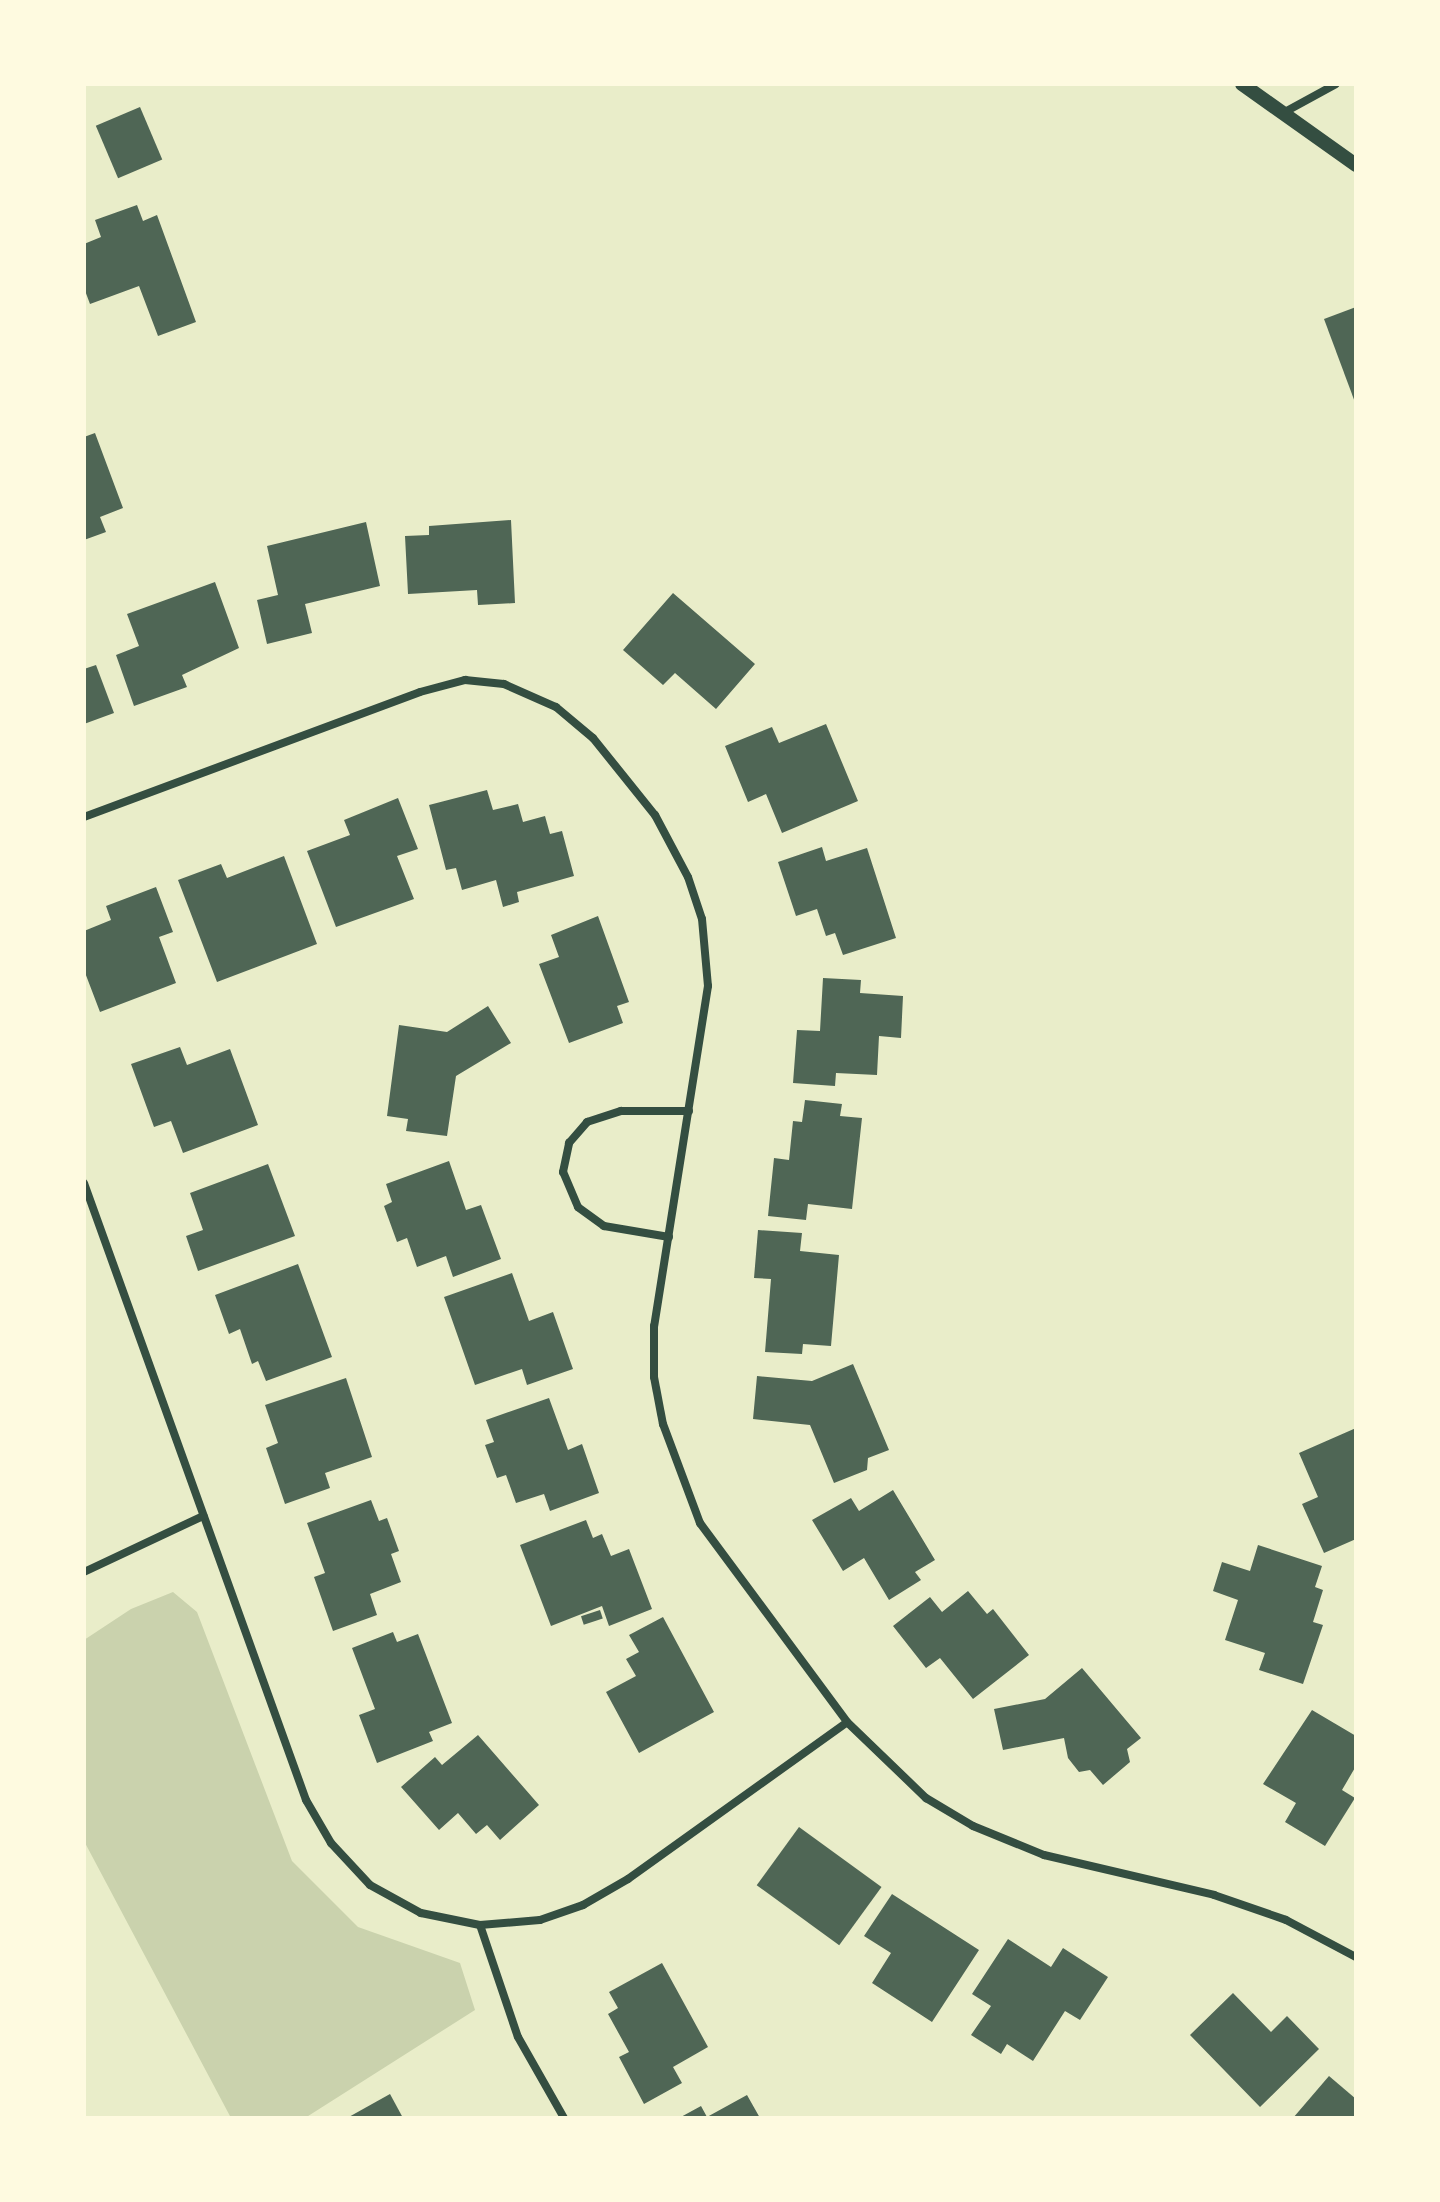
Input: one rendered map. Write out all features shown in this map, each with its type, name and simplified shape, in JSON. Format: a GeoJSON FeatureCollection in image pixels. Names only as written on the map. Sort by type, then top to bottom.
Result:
{"type":"FeatureCollection","features":[{"type":"Feature","properties":{"kind":"street"},"geometry":{"type":"LineString","coordinates":[[1242,84],[1356,165]]}},
{"type":"Feature","properties":{"kind":"street"},"geometry":{"type":"LineString","coordinates":[[1283,113],[1336,84]]}},
{"type":"Feature","properties":{"kind":"street"},"geometry":{"type":"LineString","coordinates":[[84,817],[420,692],[465,680],[504,684],[556,707],[593,738],[655,815],[688,877],[702,919],[708,986],[654,1326],[654,1377],[679,1479],[700,1523],[847,1722],[926,1798],[973,1826],[1044,1855],[1214,1895],[1286,1920],[1356,1957]]}},
{"type":"Feature","properties":{"kind":"street"},"geometry":{"type":"LineString","coordinates":[[669,1237],[604,1226],[578,1207],[563,1172],[569,1143],[587,1122],[621,1111],[689,1111]]}},
{"type":"Feature","properties":{"kind":"street"},"geometry":{"type":"LineString","coordinates":[[84,1183],[306,1800],[331,1843],[370,1885],[421,1913],[480,1925],[540,1920],[583,1905],[628,1879],[847,1722]]}},
{"type":"Feature","properties":{"kind":"street"},"geometry":{"type":"LineString","coordinates":[[84,1572],[203,1516]]}},
{"type":"Feature","properties":{"kind":"street"},"geometry":{"type":"LineString","coordinates":[[480,1925],[518,2037],[564,2118]]}},
{"type":"Feature","properties":{"kind":"green space"},"geometry":{"type":"Polygon","coordinates":[[[173,1592],[197,1612],[292,1861],[358,1927],[460,1963],[475,2010],[305,2118],[231,2118],[84,1841],[84,1640],[131,1609],[173,1592]]]}},
{"type":"Feature","properties":{"kind":"building"},"geometry":{"type":"Polygon","coordinates":[[[140,107],[162,159],[118,178],[96,126],[140,107]]]}},
{"type":"Feature","properties":{"kind":"building"},"geometry":{"type":"Polygon","coordinates":[[[137,205],[143,221],[157,215],[196,322],[158,336],[139,286],[90,304],[84,288],[84,244],[101,237],[95,220],[137,205]]]}},
{"type":"Feature","properties":{"kind":"building"},"geometry":{"type":"Polygon","coordinates":[[[1356,307],[1356,405],[1324,319],[1356,307]]]}},
{"type":"Feature","properties":{"kind":"building"},"geometry":{"type":"Polygon","coordinates":[[[95,433],[123,508],[100,517],[106,532],[84,540],[84,437],[95,433]]]}},
{"type":"Feature","properties":{"kind":"building"},"geometry":{"type":"Polygon","coordinates":[[[511,520],[515,603],[478,605],[477,590],[408,594],[405,536],[429,535],[429,526],[511,520]]]}},
{"type":"Feature","properties":{"kind":"building"},"geometry":{"type":"Polygon","coordinates":[[[366,522],[380,586],[305,604],[312,633],[267,644],[257,600],[278,595],[267,546],[366,522]]]}},
{"type":"Feature","properties":{"kind":"building"},"geometry":{"type":"Polygon","coordinates":[[[215,582],[239,648],[182,675],[187,687],[134,706],[116,655],[139,646],[127,614],[215,582]]]}},
{"type":"Feature","properties":{"kind":"building"},"geometry":{"type":"Polygon","coordinates":[[[673,593],[755,664],[716,709],[675,673],[663,685],[623,650],[673,593]]]}},
{"type":"Feature","properties":{"kind":"building"},"geometry":{"type":"Polygon","coordinates":[[[96,665],[114,713],[84,724],[84,669],[96,665]]]}},
{"type":"Feature","properties":{"kind":"building"},"geometry":{"type":"Polygon","coordinates":[[[826,724],[858,801],[782,833],[766,794],[748,802],[725,746],[772,727],[779,743],[826,724]]]}},
{"type":"Feature","properties":{"kind":"building"},"geometry":{"type":"Polygon","coordinates":[[[487,790],[493,810],[518,804],[523,822],[545,816],[550,834],[562,831],[574,876],[517,892],[519,902],[503,907],[496,880],[462,890],[456,868],[446,870],[429,805],[487,790]]]}},
{"type":"Feature","properties":{"kind":"building"},"geometry":{"type":"Polygon","coordinates":[[[398,798],[418,849],[397,856],[414,899],[336,927],[307,851],[350,835],[344,820],[398,798]]]}},
{"type":"Feature","properties":{"kind":"building"},"geometry":{"type":"Polygon","coordinates":[[[822,847],[826,861],[867,848],[896,938],[843,955],[835,933],[826,936],[817,909],[796,916],[778,862],[822,847]]]}},
{"type":"Feature","properties":{"kind":"building"},"geometry":{"type":"Polygon","coordinates":[[[284,856],[317,944],[217,982],[178,880],[221,864],[227,878],[284,856]]]}},
{"type":"Feature","properties":{"kind":"building"},"geometry":{"type":"Polygon","coordinates":[[[156,887],[173,932],[159,937],[176,983],[100,1012],[84,970],[84,931],[111,920],[106,906],[156,887]]]}},
{"type":"Feature","properties":{"kind":"building"},"geometry":{"type":"Polygon","coordinates":[[[598,916],[629,1002],[617,1006],[623,1023],[569,1043],[539,964],[559,957],[551,935],[598,916]]]}},
{"type":"Feature","properties":{"kind":"building"},"geometry":{"type":"Polygon","coordinates":[[[823,978],[861,980],[860,993],[903,996],[901,1038],[879,1036],[877,1075],[836,1073],[835,1086],[793,1083],[797,1030],[820,1031],[823,978]]]}},
{"type":"Feature","properties":{"kind":"building"},"geometry":{"type":"Polygon","coordinates":[[[488,1006],[511,1043],[456,1076],[447,1136],[406,1131],[408,1119],[387,1116],[399,1025],[447,1032],[488,1006]]]}},
{"type":"Feature","properties":{"kind":"building"},"geometry":{"type":"Polygon","coordinates":[[[180,1047],[187,1065],[230,1049],[258,1125],[183,1153],[171,1121],[154,1127],[131,1064],[180,1047]]]}},
{"type":"Feature","properties":{"kind":"building"},"geometry":{"type":"Polygon","coordinates":[[[805,1100],[842,1104],[840,1116],[862,1118],[852,1209],[808,1204],[806,1220],[768,1216],[774,1158],[789,1160],[793,1121],[802,1122],[805,1100]]]}},
{"type":"Feature","properties":{"kind":"building"},"geometry":{"type":"Polygon","coordinates":[[[449,1161],[466,1210],[481,1205],[501,1259],[453,1277],[446,1256],[417,1267],[407,1238],[397,1242],[384,1206],[392,1202],[386,1184],[449,1161]]]}},
{"type":"Feature","properties":{"kind":"building"},"geometry":{"type":"Polygon","coordinates":[[[268,1164],[295,1236],[198,1271],[186,1236],[203,1230],[190,1193],[268,1164]]]}},
{"type":"Feature","properties":{"kind":"building"},"geometry":{"type":"Polygon","coordinates":[[[758,1230],[802,1233],[800,1251],[839,1255],[831,1346],[803,1344],[802,1354],[765,1352],[771,1279],[754,1278],[758,1230]]]}},
{"type":"Feature","properties":{"kind":"building"},"geometry":{"type":"Polygon","coordinates":[[[298,1264],[332,1357],[266,1381],[258,1361],[252,1364],[240,1329],[229,1334],[215,1295],[298,1264]]]}},
{"type":"Feature","properties":{"kind":"building"},"geometry":{"type":"Polygon","coordinates":[[[512,1273],[529,1321],[553,1312],[573,1369],[527,1385],[522,1369],[475,1385],[444,1297],[512,1273]]]}},
{"type":"Feature","properties":{"kind":"building"},"geometry":{"type":"Polygon","coordinates":[[[853,1364],[889,1450],[868,1458],[867,1470],[834,1483],[810,1425],[753,1419],[757,1376],[812,1381],[853,1364]]]}},
{"type":"Feature","properties":{"kind":"building"},"geometry":{"type":"Polygon","coordinates":[[[346,1378],[372,1457],[325,1473],[330,1488],[285,1504],[266,1448],[278,1443],[265,1405],[346,1378]]]}},
{"type":"Feature","properties":{"kind":"building"},"geometry":{"type":"Polygon","coordinates":[[[549,1398],[568,1450],[582,1444],[599,1493],[550,1511],[544,1494],[516,1503],[506,1475],[497,1478],[485,1445],[494,1442],[486,1420],[549,1398]]]}},
{"type":"Feature","properties":{"kind":"building"},"geometry":{"type":"Polygon","coordinates":[[[1356,1428],[1356,1539],[1324,1553],[1302,1504],[1318,1497],[1299,1453],[1356,1428]]]}},
{"type":"Feature","properties":{"kind":"building"},"geometry":{"type":"Polygon","coordinates":[[[893,1490],[935,1560],[915,1572],[921,1580],[889,1600],[864,1558],[843,1571],[812,1520],[851,1498],[859,1511],[893,1490]]]}},
{"type":"Feature","properties":{"kind":"building"},"geometry":{"type":"Polygon","coordinates":[[[371,1500],[379,1521],[387,1518],[399,1551],[391,1554],[401,1582],[370,1594],[377,1615],[333,1631],[314,1577],[325,1573],[307,1523],[371,1500]]]}},
{"type":"Feature","properties":{"kind":"building"},"geometry":{"type":"Polygon","coordinates":[[[586,1520],[593,1538],[602,1534],[611,1556],[629,1549],[652,1609],[609,1626],[602,1606],[551,1626],[520,1545],[586,1520]]]}},
{"type":"Feature","properties":{"kind":"building"},"geometry":{"type":"Polygon","coordinates":[[[1258,1545],[1322,1566],[1315,1587],[1323,1590],[1313,1622],[1323,1625],[1303,1684],[1259,1670],[1265,1653],[1225,1640],[1238,1600],[1213,1591],[1222,1562],[1250,1571],[1258,1545]]]}},
{"type":"Feature","properties":{"kind":"building"},"geometry":{"type":"Polygon","coordinates":[[[968,1591],[987,1614],[993,1609],[1029,1655],[973,1699],[940,1658],[926,1668],[893,1626],[930,1597],[942,1612],[968,1591]]]}},
{"type":"Feature","properties":{"kind":"building"},"geometry":{"type":"Polygon","coordinates":[[[600,1610],[603,1619],[584,1625],[581,1616],[600,1610]]]}},
{"type":"Feature","properties":{"kind":"building"},"geometry":{"type":"Polygon","coordinates":[[[663,1617],[714,1712],[639,1753],[606,1692],[636,1676],[626,1659],[639,1652],[629,1635],[663,1617]]]}},
{"type":"Feature","properties":{"kind":"building"},"geometry":{"type":"Polygon","coordinates":[[[393,1632],[397,1642],[418,1634],[452,1723],[429,1732],[433,1741],[377,1763],[359,1715],[375,1709],[352,1648],[393,1632]]]}},
{"type":"Feature","properties":{"kind":"building"},"geometry":{"type":"Polygon","coordinates":[[[1082,1668],[1141,1738],[1127,1749],[1130,1762],[1103,1785],[1090,1770],[1079,1772],[1068,1758],[1064,1738],[1003,1750],[994,1709],[1045,1699],[1082,1668]]]}},
{"type":"Feature","properties":{"kind":"building"},"geometry":{"type":"Polygon","coordinates":[[[1312,1710],[1356,1736],[1356,1766],[1342,1790],[1355,1798],[1325,1846],[1285,1822],[1296,1803],[1263,1784],[1312,1710]]]}},
{"type":"Feature","properties":{"kind":"building"},"geometry":{"type":"Polygon","coordinates":[[[478,1735],[539,1805],[500,1840],[487,1825],[476,1834],[458,1813],[439,1830],[401,1787],[435,1757],[442,1765],[478,1735]]]}},
{"type":"Feature","properties":{"kind":"building"},"geometry":{"type":"Polygon","coordinates":[[[799,1827],[882,1887],[839,1945],[757,1885],[799,1827]]]}},
{"type":"Feature","properties":{"kind":"building"},"geometry":{"type":"Polygon","coordinates":[[[892,1894],[979,1950],[932,2022],[872,1983],[891,1953],[864,1936],[892,1894]]]}},
{"type":"Feature","properties":{"kind":"building"},"geometry":{"type":"Polygon","coordinates":[[[1008,1939],[1051,1967],[1063,1948],[1108,1977],[1080,2020],[1065,2011],[1033,2061],[1007,2044],[1001,2054],[971,2035],[991,2006],[972,1994],[1008,1939]]]}},
{"type":"Feature","properties":{"kind":"building"},"geometry":{"type":"Polygon","coordinates":[[[662,1963],[708,2047],[673,2067],[682,2083],[644,2104],[619,2057],[629,2052],[608,2014],[618,2008],[609,1992],[662,1963]]]}},
{"type":"Feature","properties":{"kind":"building"},"geometry":{"type":"Polygon","coordinates":[[[1233,1993],[1271,2032],[1287,2016],[1319,2049],[1260,2107],[1190,2035],[1233,1993]]]}},
{"type":"Feature","properties":{"kind":"building"},"geometry":{"type":"Polygon","coordinates":[[[1329,2076],[1356,2099],[1356,2118],[1293,2118],[1329,2076]]]}},
{"type":"Feature","properties":{"kind":"building"},"geometry":{"type":"Polygon","coordinates":[[[390,2094],[403,2118],[347,2118],[390,2094]]]}},
{"type":"Feature","properties":{"kind":"building"},"geometry":{"type":"Polygon","coordinates":[[[747,2095],[760,2118],[679,2118],[701,2106],[707,2117],[747,2095]]]}}]}
